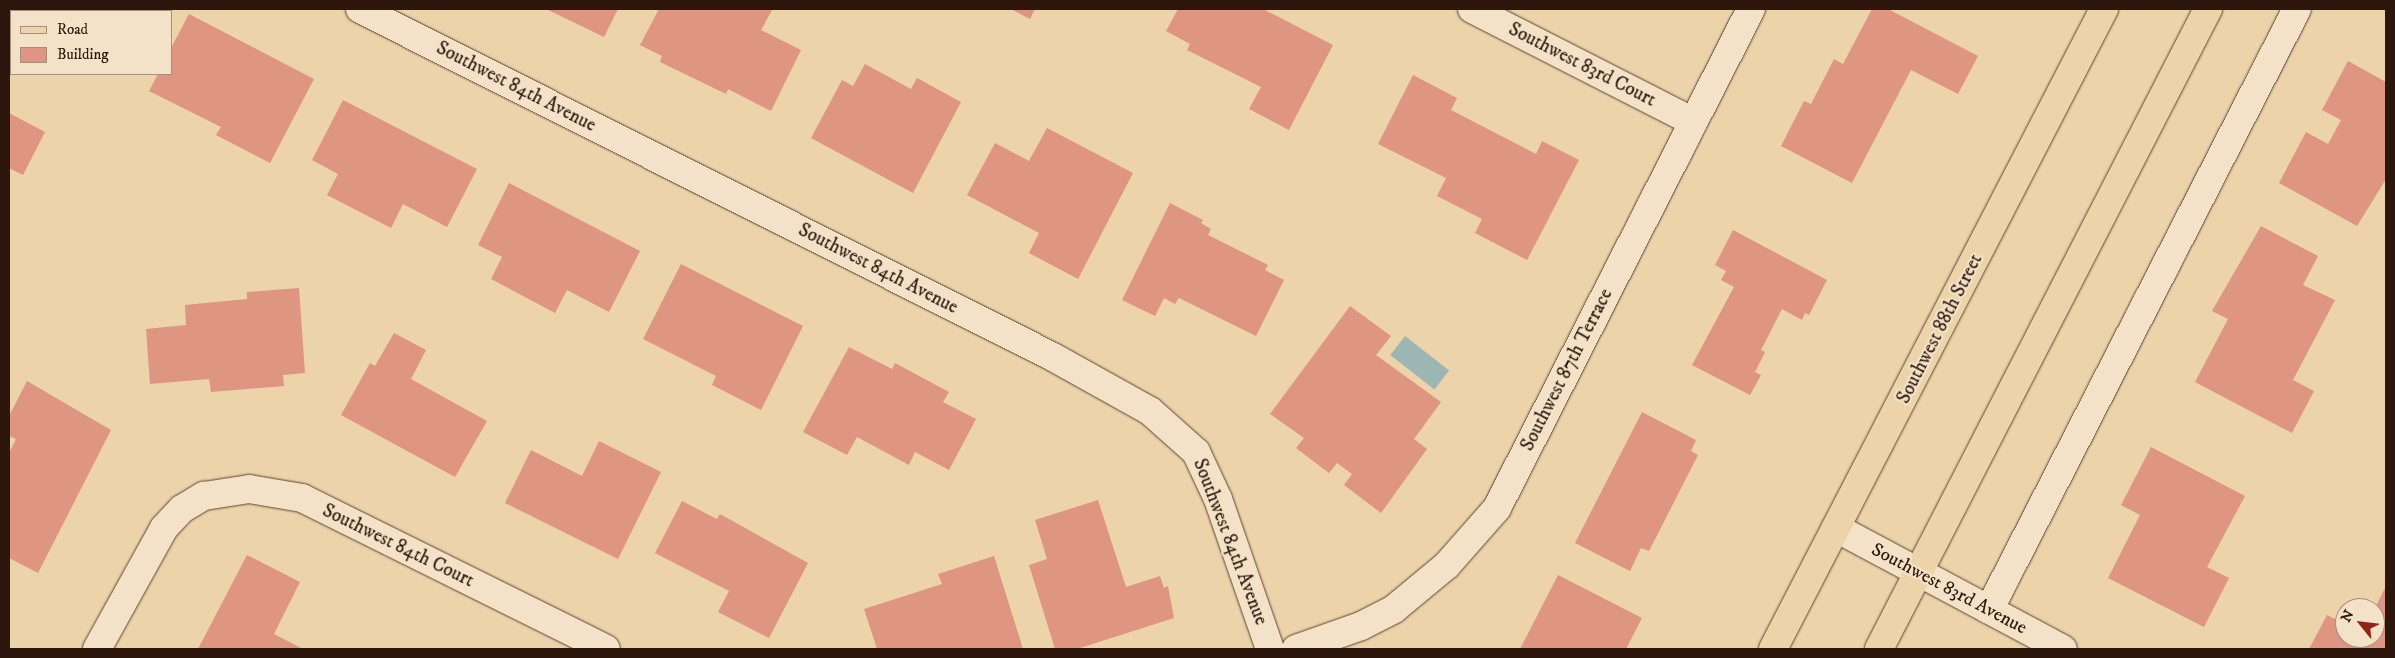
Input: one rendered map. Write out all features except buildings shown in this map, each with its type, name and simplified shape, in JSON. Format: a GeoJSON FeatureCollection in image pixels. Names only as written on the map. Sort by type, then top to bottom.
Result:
{"type":"FeatureCollection","features":[{"type":"Feature","properties":{"kind":"main road","name":"Southwest 88th Street"},"geometry":{"type":"LineString","coordinates":[[1774,649],[2104,9]]}},
{"type":"Feature","properties":{"kind":"main road"},"geometry":{"type":"LineString","coordinates":[[1879,649],[2208,9]]}},
{"type":"Feature","properties":{"kind":"street","name":"Southwest 84th Avenue"},"geometry":{"type":"LineString","coordinates":[[360,9],[1053,357],[1150,411],[1196,452],[1218,499],[1270,649]]}},
{"type":"Feature","properties":{"kind":"street","name":"Southwest 83rd Court"},"geometry":{"type":"LineString","coordinates":[[1472,9],[1692,121]]}},
{"type":"Feature","properties":{"kind":"street","name":"Southwest 87th Terrace"},"geometry":{"type":"LineString","coordinates":[[1296,649],[1361,626],[1394,609],[1447,566],[1497,508],[1692,121],[1751,9]]}},
{"type":"Feature","properties":{"kind":"street"},"geometry":{"type":"LineString","coordinates":[[1989,610],[2297,9]]}},
{"type":"Feature","properties":{"kind":"street","name":"Southwest 84th Court"},"geometry":{"type":"LineString","coordinates":[[97,649],[149,551],[182,509],[204,496],[232,489],[267,490],[302,498],[606,649]]}},
{"type":"Feature","properties":{"kind":"street","name":"Southwest 83rd Avenue"},"geometry":{"type":"LineString","coordinates":[[1836,528],[2063,649]]}},
{"type":"Feature","properties":{"kind":"water"},"geometry":{"type":"Polygon","coordinates":[[[1405,336],[1449,370],[1434,389],[1390,355],[1405,336]]]}}]}
